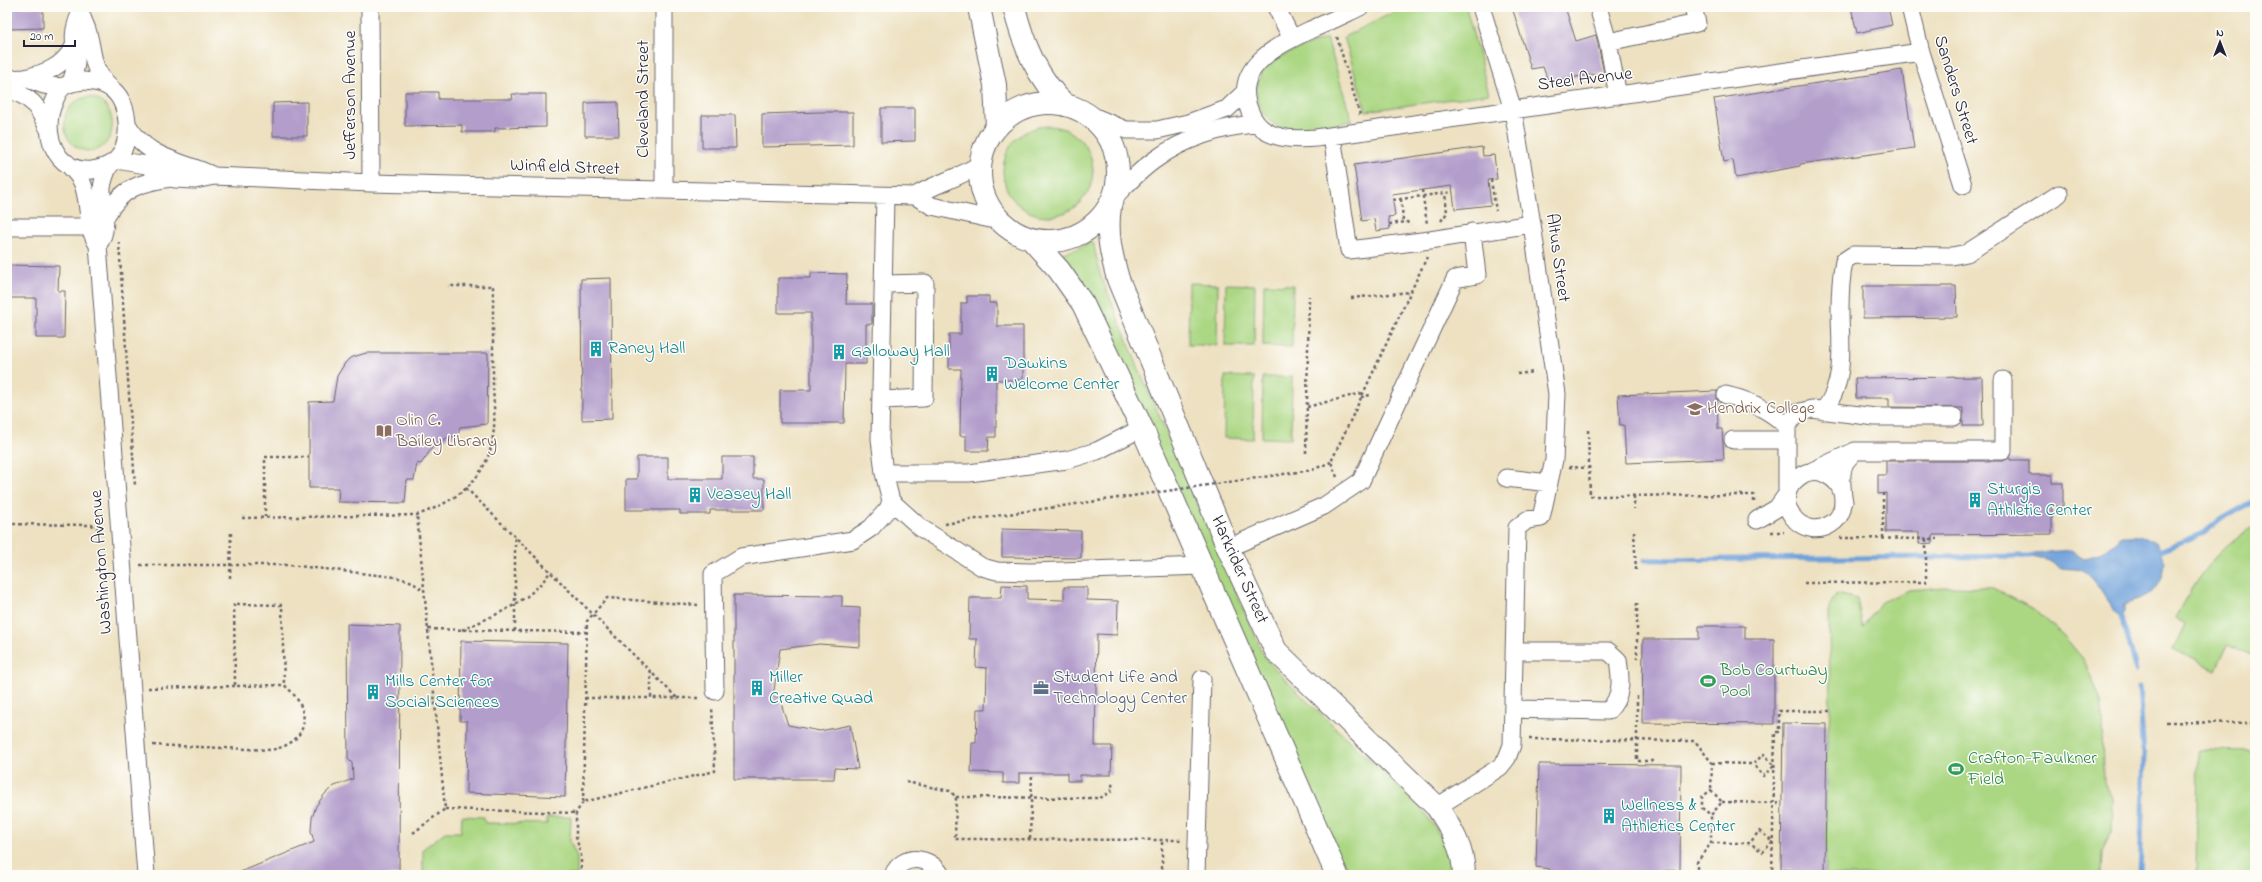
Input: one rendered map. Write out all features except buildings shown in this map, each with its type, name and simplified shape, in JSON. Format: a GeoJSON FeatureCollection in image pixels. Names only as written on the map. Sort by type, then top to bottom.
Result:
{"type":"FeatureCollection","features":[{"type":"Feature","properties":{"kind":"main road"},"geometry":{"type":"LineString","coordinates":[[979,7],[995,85],[998,127]]}},
{"type":"Feature","properties":{"kind":"main road"},"geometry":{"type":"LineString","coordinates":[[1014,7],[1023,40],[1036,68],[1053,93],[1099,124],[1111,140],[1118,159],[1119,179],[1113,201],[1102,218],[1084,232],[1063,240],[1041,241],[1031,239],[1019,234],[999,221],[988,205],[981,186],[980,164],[985,147],[1004,119],[1025,108],[1047,103],[1074,108]]}},
{"type":"Feature","properties":{"kind":"main road","name":"Harkrider Street"},"geometry":{"type":"LineString","coordinates":[[1113,201],[1109,233],[1111,252],[1118,279],[1228,548],[1276,651],[1437,807],[1451,828],[1460,850],[1464,875]]}},
{"type":"Feature","properties":{"kind":"main road","name":"Harkrider Street"},"geometry":{"type":"LineString","coordinates":[[1031,239],[1059,270],[1083,304],[1142,428],[1338,875]]}},
{"type":"Feature","properties":{"kind":"street","name":"Jefferson Avenue"},"geometry":{"type":"LineString","coordinates":[[370,7],[371,183]]}},
{"type":"Feature","properties":{"kind":"street","name":"Cleveland Street"},"geometry":{"type":"LineString","coordinates":[[664,7],[664,190]]}},
{"type":"Feature","properties":{"kind":"street"},"geometry":{"type":"LineString","coordinates":[[1276,7],[1292,39]]}},
{"type":"Feature","properties":{"kind":"street"},"geometry":{"type":"LineString","coordinates":[[1113,201],[1156,158],[1179,145],[1236,125],[1256,124],[1249,110],[1245,92],[1249,77],[1258,62],[1272,50],[1292,39],[1360,7]]}},
{"type":"Feature","properties":{"kind":"street","name":"Altus Street"},"geometry":{"type":"LineString","coordinates":[[1481,7],[1513,110],[1532,224],[1557,394],[1554,460],[1541,518],[1527,520],[1517,528],[1514,651]]}},
{"type":"Feature","properties":{"kind":"street"},"geometry":{"type":"LineString","coordinates":[[1598,7],[1608,42],[1618,96]]}},
{"type":"Feature","properties":{"kind":"street"},"geometry":{"type":"LineString","coordinates":[[1608,42],[1697,23],[1693,7]]}},
{"type":"Feature","properties":{"kind":"street","name":"Sanders Street"},"geometry":{"type":"LineString","coordinates":[[1910,7],[1921,52],[1963,185]]}},
{"type":"Feature","properties":{"kind":"street"},"geometry":{"type":"LineString","coordinates":[[48,128],[51,108],[67,85],[76,58],[73,48],[75,25],[80,11]]}},
{"type":"Feature","properties":{"kind":"street"},"geometry":{"type":"LineString","coordinates":[[7,89],[29,98],[38,108],[48,128],[51,143],[58,155],[67,163],[81,169],[93,170],[113,162],[125,141],[127,124],[124,105],[111,88],[99,76],[93,66],[89,35],[80,11]]}},
{"type":"Feature","properties":{"kind":"street"},"geometry":{"type":"LineString","coordinates":[[7,78],[25,78],[47,72],[61,63],[73,48]]}},
{"type":"Feature","properties":{"kind":"street","name":"Steel Avenue"},"geometry":{"type":"LineString","coordinates":[[1256,124],[1266,131],[1285,138],[1305,139],[1921,52]]}},
{"type":"Feature","properties":{"kind":"street"},"geometry":{"type":"LineString","coordinates":[[25,78],[44,85],[67,85],[84,81],[98,82],[111,88]]}},
{"type":"Feature","properties":{"kind":"street"},"geometry":{"type":"LineString","coordinates":[[1074,108],[1126,130],[1157,130],[1213,115],[1227,109],[1245,92]]}},
{"type":"Feature","properties":{"kind":"street","name":"Winfield Street"},"geometry":{"type":"LineString","coordinates":[[127,124],[140,143],[155,154],[214,176]]}},
{"type":"Feature","properties":{"kind":"street"},"geometry":{"type":"LineString","coordinates":[[1332,136],[1349,250],[1430,240],[1472,232],[1532,224]]}},
{"type":"Feature","properties":{"kind":"street","name":"Winfield Street"},"geometry":{"type":"LineString","coordinates":[[113,162],[146,165],[171,178],[195,180],[214,176],[371,183],[885,196],[915,196],[929,188],[966,174],[980,164]]}},
{"type":"Feature","properties":{"kind":"street","name":"Washington Avenue"},"geometry":{"type":"LineString","coordinates":[[98,245],[104,236],[106,216],[102,189],[104,178],[113,162]]}},
{"type":"Feature","properties":{"kind":"street","name":"Washington Avenue"},"geometry":{"type":"LineString","coordinates":[[67,163],[82,181],[87,202],[92,237],[98,245],[146,875]]}},
{"type":"Feature","properties":{"kind":"street","name":"Washington Avenue"},"geometry":{"type":"LineString","coordinates":[[106,216],[120,196],[133,187],[171,178]]}},
{"type":"Feature","properties":{"kind":"street"},"geometry":{"type":"LineString","coordinates":[[1822,410],[1830,402],[1838,378],[1841,277],[1844,261],[1853,255],[1952,256],[1967,253],[2058,194]]}},
{"type":"Feature","properties":{"kind":"street"},"geometry":{"type":"LineString","coordinates":[[885,196],[883,400],[880,439],[884,473],[891,501],[921,528],[982,567],[996,571],[1203,566]]}},
{"type":"Feature","properties":{"kind":"street"},"geometry":{"type":"LineString","coordinates":[[915,196],[932,206],[999,221]]}},
{"type":"Feature","properties":{"kind":"street"},"geometry":{"type":"LineString","coordinates":[[7,227],[90,227]]}},
{"type":"Feature","properties":{"kind":"street"},"geometry":{"type":"LineString","coordinates":[[1228,548],[1324,506],[1361,481],[1455,279],[1477,274],[1472,232]]}},
{"type":"Feature","properties":{"kind":"street"},"geometry":{"type":"LineString","coordinates":[[883,400],[924,398],[925,283],[884,284]]}},
{"type":"Feature","properties":{"kind":"street"},"geometry":{"type":"LineString","coordinates":[[1855,451],[1845,463],[1842,473],[1844,502],[1838,516],[1828,526],[1818,528],[1779,519],[1757,520],[1777,508],[1796,479],[1855,451],[2003,451],[2003,380]]}},
{"type":"Feature","properties":{"kind":"street"},"geometry":{"type":"LineString","coordinates":[[1726,396],[1742,399],[1759,406],[1787,433]]}},
{"type":"Feature","properties":{"kind":"street"},"geometry":{"type":"LineString","coordinates":[[1801,525],[1789,511],[1787,494],[1787,433],[1797,413],[1812,409],[1875,417],[1954,417]]}},
{"type":"Feature","properties":{"kind":"street"},"geometry":{"type":"LineString","coordinates":[[884,473],[970,473],[1067,460],[1097,451],[1142,428]]}},
{"type":"Feature","properties":{"kind":"street"},"geometry":{"type":"LineString","coordinates":[[1733,440],[1787,433]]}},
{"type":"Feature","properties":{"kind":"street"},"geometry":{"type":"LineString","coordinates":[[1812,471],[1822,472],[1831,476],[1838,483],[1843,492],[1844,502]]}},
{"type":"Feature","properties":{"kind":"street"},"geometry":{"type":"LineString","coordinates":[[1506,478],[1549,483]]}},
{"type":"Feature","properties":{"kind":"street"},"geometry":{"type":"LineString","coordinates":[[709,698],[714,606],[713,574],[741,557],[854,540],[871,528],[888,509],[891,501]]}},
{"type":"Feature","properties":{"kind":"street"},"geometry":{"type":"LineString","coordinates":[[1437,807],[1500,767],[1508,758],[1512,745],[1514,651],[1608,651],[1618,660],[1622,682],[1615,704],[1608,711],[1513,709]]}},
{"type":"Feature","properties":{"kind":"street"},"geometry":{"type":"LineString","coordinates":[[1196,875],[1202,680]]}},
{"type":"Feature","properties":{"kind":"street"},"geometry":{"type":"LineString","coordinates":[[892,875],[900,865],[916,859],[932,864],[941,875]]}},
{"type":"Feature","properties":{"kind":"path"},"geometry":{"type":"LineString","coordinates":[[1337,36],[1360,116]]}},
{"type":"Feature","properties":{"kind":"path"},"geometry":{"type":"LineString","coordinates":[[1491,180],[1496,211]]}},
{"type":"Feature","properties":{"kind":"path"},"geometry":{"type":"LineString","coordinates":[[1422,190],[1428,228]]}},
{"type":"Feature","properties":{"kind":"path"},"geometry":{"type":"LineString","coordinates":[[1393,200],[1453,192]]}},
{"type":"Feature","properties":{"kind":"path"},"geometry":{"type":"LineString","coordinates":[[1436,225],[1447,213],[1445,193]]}},
{"type":"Feature","properties":{"kind":"path"},"geometry":{"type":"LineString","coordinates":[[1401,199],[1403,219],[1417,228]]}},
{"type":"Feature","properties":{"kind":"path"},"geometry":{"type":"LineString","coordinates":[[1389,224],[1407,222]]}},
{"type":"Feature","properties":{"kind":"path"},"geometry":{"type":"LineString","coordinates":[[1422,228],[1432,226]]}},
{"type":"Feature","properties":{"kind":"path"},"geometry":{"type":"LineString","coordinates":[[119,238],[136,494]]}},
{"type":"Feature","properties":{"kind":"path"},"geometry":{"type":"LineString","coordinates":[[943,524],[1312,470],[1330,462],[1430,250]]}},
{"type":"Feature","properties":{"kind":"path"},"geometry":{"type":"LineString","coordinates":[[242,518],[417,515],[442,506],[456,498],[466,488],[485,463],[494,436],[493,286],[448,286]]}},
{"type":"Feature","properties":{"kind":"path"},"geometry":{"type":"LineString","coordinates":[[1351,298],[1410,292]]}},
{"type":"Feature","properties":{"kind":"path"},"geometry":{"type":"LineString","coordinates":[[1306,453],[1309,296]]}},
{"type":"Feature","properties":{"kind":"path"},"geometry":{"type":"LineString","coordinates":[[1517,374],[1535,372]]}},
{"type":"Feature","properties":{"kind":"path"},"geometry":{"type":"LineString","coordinates":[[1307,407],[1362,393]]}},
{"type":"Feature","properties":{"kind":"path"},"geometry":{"type":"LineString","coordinates":[[1360,397],[1370,396]]}},
{"type":"Feature","properties":{"kind":"path"},"geometry":{"type":"LineString","coordinates":[[1588,430],[1590,496],[1754,496],[1754,511]]}},
{"type":"Feature","properties":{"kind":"path"},"geometry":{"type":"LineString","coordinates":[[265,517],[265,457],[309,457]]}},
{"type":"Feature","properties":{"kind":"path"},"geometry":{"type":"LineString","coordinates":[[1330,462],[1344,492]]}},
{"type":"Feature","properties":{"kind":"path"},"geometry":{"type":"LineString","coordinates":[[1564,467],[1588,468]]}},
{"type":"Feature","properties":{"kind":"path"},"geometry":{"type":"LineString","coordinates":[[466,488],[677,698]]}},
{"type":"Feature","properties":{"kind":"path"},"geometry":{"type":"LineString","coordinates":[[1883,494],[1883,538]]}},
{"type":"Feature","properties":{"kind":"path"},"geometry":{"type":"LineString","coordinates":[[1634,496],[1634,509]]}},
{"type":"Feature","properties":{"kind":"path"},"geometry":{"type":"LineString","coordinates":[[417,515],[446,809]]}},
{"type":"Feature","properties":{"kind":"path"},"geometry":{"type":"LineString","coordinates":[[7,524],[92,525],[105,534],[120,532]]}},
{"type":"Feature","properties":{"kind":"path"},"geometry":{"type":"LineString","coordinates":[[230,530],[230,578]]}},
{"type":"Feature","properties":{"kind":"path"},"geometry":{"type":"LineString","coordinates":[[1634,531],[1636,571]]}},
{"type":"Feature","properties":{"kind":"path"},"geometry":{"type":"LineString","coordinates":[[515,538],[515,631]]}},
{"type":"Feature","properties":{"kind":"path"},"geometry":{"type":"LineString","coordinates":[[1838,538],[1937,539]]}},
{"type":"Feature","properties":{"kind":"path"},"geometry":{"type":"LineString","coordinates":[[1804,583],[1926,582],[1926,539]]}},
{"type":"Feature","properties":{"kind":"path"},"geometry":{"type":"LineString","coordinates":[[139,558],[140,565],[289,565],[395,577],[410,581],[424,591]]}},
{"type":"Feature","properties":{"kind":"path"},"geometry":{"type":"LineString","coordinates":[[462,630],[515,606],[536,590],[550,572]]}},
{"type":"Feature","properties":{"kind":"path"},"geometry":{"type":"LineString","coordinates":[[581,875],[581,855],[576,837],[576,813],[583,802],[587,621],[607,598],[714,606]]}},
{"type":"Feature","properties":{"kind":"path"},"geometry":{"type":"LineString","coordinates":[[235,686],[234,604],[282,605],[284,686]]}},
{"type":"Feature","properties":{"kind":"path"},"geometry":{"type":"LineString","coordinates":[[428,629],[586,632]]}},
{"type":"Feature","properties":{"kind":"path"},"geometry":{"type":"LineString","coordinates":[[651,672],[651,698]]}},
{"type":"Feature","properties":{"kind":"path"},"geometry":{"type":"LineString","coordinates":[[132,688],[284,686],[298,698],[303,709],[304,722],[299,735],[292,743],[283,748],[270,750],[136,744]]}},
{"type":"Feature","properties":{"kind":"path"},"geometry":{"type":"LineString","coordinates":[[583,802],[715,771],[712,708],[709,698],[585,698]]}},
{"type":"Feature","properties":{"kind":"path"},"geometry":{"type":"LineString","coordinates":[[1772,875],[1775,732],[1779,732],[1779,711],[1830,711]]}},
{"type":"Feature","properties":{"kind":"path"},"geometry":{"type":"LineString","coordinates":[[2166,722],[2255,724]]}},
{"type":"Feature","properties":{"kind":"path"},"geometry":{"type":"LineString","coordinates":[[1523,739],[1695,741],[1712,763],[1711,790],[1722,802],[1782,803]]}},
{"type":"Feature","properties":{"kind":"path"},"geometry":{"type":"LineString","coordinates":[[1712,763],[1753,764],[1764,754],[1774,766]]}},
{"type":"Feature","properties":{"kind":"path"},"geometry":{"type":"LineString","coordinates":[[1753,764],[1763,776],[1774,766]]}},
{"type":"Feature","properties":{"kind":"path"},"geometry":{"type":"LineString","coordinates":[[1030,839],[1032,773]]}},
{"type":"Feature","properties":{"kind":"path"},"geometry":{"type":"LineString","coordinates":[[956,797],[1100,798],[1111,792],[1113,781]]}},
{"type":"Feature","properties":{"kind":"path"},"geometry":{"type":"LineString","coordinates":[[906,782],[950,790],[956,797],[954,839],[1197,840]]}},
{"type":"Feature","properties":{"kind":"path"},"geometry":{"type":"LineString","coordinates":[[1711,790],[1702,797],[1702,808],[1711,815]]}},
{"type":"Feature","properties":{"kind":"path"},"geometry":{"type":"LineString","coordinates":[[1697,875],[1697,862],[1711,843],[1711,815],[1722,802]]}},
{"type":"Feature","properties":{"kind":"path"},"geometry":{"type":"LineString","coordinates":[[413,833],[446,809],[576,813]]}},
{"type":"Feature","properties":{"kind":"path"},"geometry":{"type":"LineString","coordinates":[[1750,843],[1759,831],[1773,840]]}},
{"type":"Feature","properties":{"kind":"path"},"geometry":{"type":"LineString","coordinates":[[1162,840],[1162,875]]}},
{"type":"Feature","properties":{"kind":"path"},"geometry":{"type":"LineString","coordinates":[[1711,843],[1750,843],[1763,852],[1773,840]]}},
{"type":"Feature","properties":{"kind":"green space"},"geometry":{"type":"Polygon","coordinates":[[[1404,7],[1466,7],[1489,94],[1366,111],[1344,37],[1404,7]]]}},
{"type":"Feature","properties":{"kind":"green space"},"geometry":{"type":"Polygon","coordinates":[[[1327,38],[1352,121],[1302,131],[1284,129],[1274,124],[1266,117],[1260,108],[1257,98],[1257,87],[1260,77],[1267,67],[1280,57],[1327,38]]]}},
{"type":"Feature","properties":{"kind":"green space"},"geometry":{"type":"Polygon","coordinates":[[[89,97],[100,101],[107,108],[111,117],[112,127],[110,136],[105,144],[98,149],[88,151],[78,148],[71,142],[66,134],[64,124],[70,107],[78,100],[89,97]]]}},
{"type":"Feature","properties":{"kind":"green space"},"geometry":{"type":"Polygon","coordinates":[[[1048,126],[1065,129],[1080,139],[1090,154],[1093,171],[1090,188],[1080,203],[1065,213],[1048,216],[1031,213],[1016,203],[1006,188],[1003,171],[1006,154],[1016,139],[1031,129],[1048,126]]]}},
{"type":"Feature","properties":{"kind":"green space"},"geometry":{"type":"Polygon","coordinates":[[[1093,241],[1100,274],[1139,369],[1262,652],[1272,666],[1308,702],[1420,807],[1432,822],[1446,847],[1452,865],[1453,875],[1347,875],[1059,254],[1077,249],[1093,241]]]}},
{"type":"Feature","properties":{"kind":"green space"},"geometry":{"type":"Polygon","coordinates":[[[1189,283],[1218,284],[1217,345],[1188,345],[1189,283]]]}},
{"type":"Feature","properties":{"kind":"green space"},"geometry":{"type":"Polygon","coordinates":[[[1226,284],[1255,285],[1254,346],[1225,346],[1226,284]]]}},
{"type":"Feature","properties":{"kind":"green space"},"geometry":{"type":"Polygon","coordinates":[[[1264,284],[1293,285],[1292,347],[1263,346],[1264,284]]]}},
{"type":"Feature","properties":{"kind":"green space"},"geometry":{"type":"Polygon","coordinates":[[[1225,376],[1254,377],[1253,439],[1224,438],[1225,376]]]}},
{"type":"Feature","properties":{"kind":"green space"},"geometry":{"type":"Polygon","coordinates":[[[1263,377],[1292,377],[1291,439],[1262,438],[1263,377]]]}},
{"type":"Feature","properties":{"kind":"green space"},"geometry":{"type":"Polygon","coordinates":[[[2255,526],[2255,658],[2228,645],[2216,670],[2173,649],[2185,624],[2175,618],[2190,591],[2218,554],[2241,534],[2255,526]]]}},
{"type":"Feature","properties":{"kind":"green space"},"geometry":{"type":"Polygon","coordinates":[[[1946,587],[1993,588],[2035,610],[2063,635],[2084,660],[2102,704],[2103,784],[2113,798],[2112,832],[2102,852],[2101,875],[1826,875],[1826,759],[1830,711],[1829,607],[1836,594],[1857,599],[1863,628],[1881,602],[1909,590],[1946,587]]]}},
{"type":"Feature","properties":{"kind":"green space"},"geometry":{"type":"Polygon","coordinates":[[[2198,750],[2255,751],[2255,875],[2196,875],[2198,750]]]}},
{"type":"Feature","properties":{"kind":"green space"},"geometry":{"type":"Polygon","coordinates":[[[462,816],[484,817],[485,823],[547,824],[547,817],[571,817],[570,842],[577,857],[577,875],[423,875],[423,849],[445,832],[461,832],[462,816]]]}},
{"type":"Feature","properties":{"kind":"water"},"geometry":{"type":"Polygon","coordinates":[[[2122,536],[2142,536],[2153,541],[2159,546],[2164,561],[2161,578],[2152,592],[2143,598],[2124,605],[2124,612],[2120,616],[2112,608],[2095,582],[2086,573],[2077,569],[2065,569],[2049,561],[2031,556],[2034,553],[2071,550],[2084,558],[2099,554],[2122,536]]]}},
{"type":"Feature","properties":{"kind":"waterway"},"geometry":{"type":"LineString","coordinates":[[2161,550],[2204,533],[2221,519],[2255,500]]}},
{"type":"Feature","properties":{"kind":"waterway"},"geometry":{"type":"LineString","coordinates":[[1645,560],[2031,556]]}},
{"type":"Feature","properties":{"kind":"waterway"},"geometry":{"type":"LineString","coordinates":[[2120,616],[2128,638],[2136,670]]}},
{"type":"Feature","properties":{"kind":"waterway"},"geometry":{"type":"LineString","coordinates":[[2139,687],[2144,755],[2140,875]]}},
{"type":"Feature","properties":{"kind":"place","name":"Raney Hall"},"geometry":{"type":"Point","coordinates":[596,349]}},
{"type":"Feature","properties":{"kind":"place","name":"Galloway Hall"},"geometry":{"type":"Point","coordinates":[839,352]}},
{"type":"Feature","properties":{"kind":"place","name":"Dawkins Welcome Center"},"geometry":{"type":"Point","coordinates":[992,374]}},
{"type":"Feature","properties":{"kind":"place","name":"Hendrix College"},"geometry":{"type":"Point","coordinates":[1695,409]}},
{"type":"Feature","properties":{"kind":"place","name":"Olin C. Bailey Library"},"geometry":{"type":"Point","coordinates":[384,431]}},
{"type":"Feature","properties":{"kind":"place","name":"Veasey Hall"},"geometry":{"type":"Point","coordinates":[695,495]}},
{"type":"Feature","properties":{"kind":"place","name":"Sturgis Athletic Center"},"geometry":{"type":"Point","coordinates":[1975,500]}},
{"type":"Feature","properties":{"kind":"place","name":"Bob Courtway Pool"},"geometry":{"type":"Point","coordinates":[1708,681]}},
{"type":"Feature","properties":{"kind":"place","name":"Miller Creative Quad"},"geometry":{"type":"Point","coordinates":[757,688]}},
{"type":"Feature","properties":{"kind":"place","name":"Student Life and Technology Center"},"geometry":{"type":"Point","coordinates":[1041,688]}},
{"type":"Feature","properties":{"kind":"place","name":"Mills Center for Social Sciences"},"geometry":{"type":"Point","coordinates":[373,692]}},
{"type":"Feature","properties":{"kind":"place","name":"Crafton-Faulkner Field"},"geometry":{"type":"Point","coordinates":[1956,769]}},
{"type":"Feature","properties":{"kind":"place","name":"Wellness & Athletics Center"},"geometry":{"type":"Point","coordinates":[1609,816]}}]}
